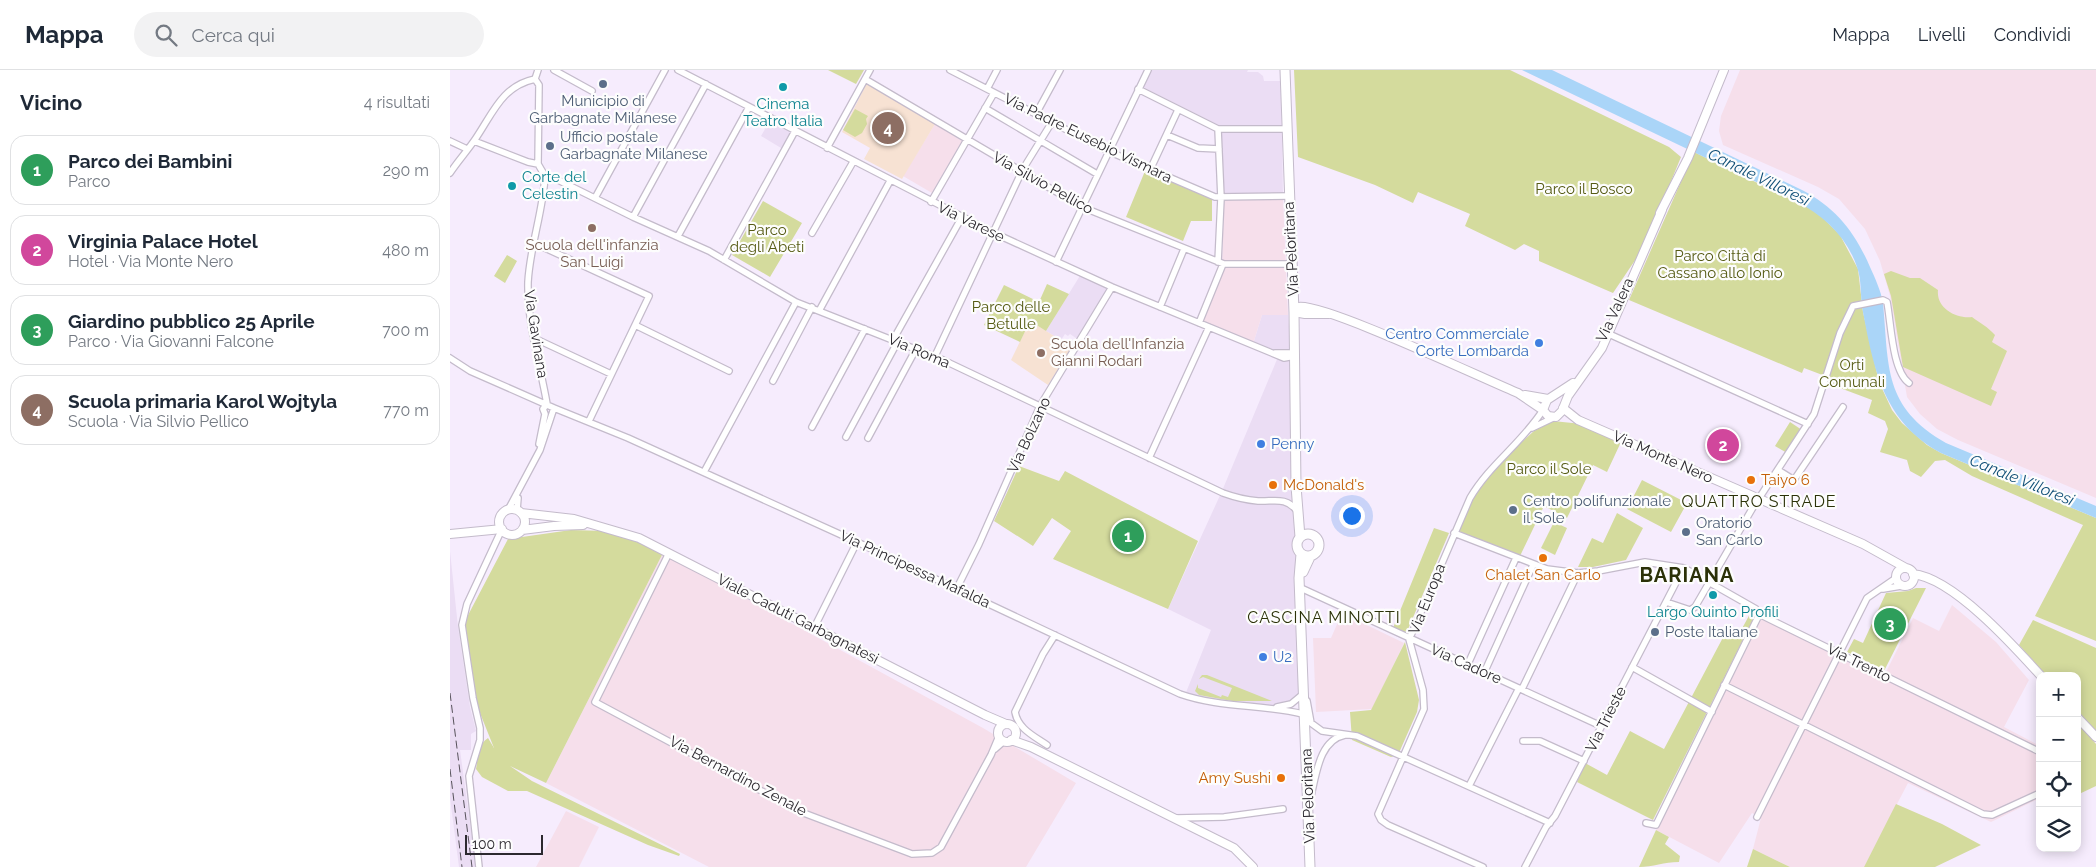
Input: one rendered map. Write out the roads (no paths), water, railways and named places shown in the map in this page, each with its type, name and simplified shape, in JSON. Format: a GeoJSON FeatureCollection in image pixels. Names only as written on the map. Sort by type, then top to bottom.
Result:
{"type":"FeatureCollection","features":[{"type":"Feature","properties":{"kind":"main road","name":"Via Peloritana"},"geometry":{"type":"LineString","coordinates":[[1285,70],[1294,312],[1297,510],[1300,537]]}},
{"type":"Feature","properties":{"kind":"main road","name":"Via Peloritana"},"geometry":{"type":"LineString","coordinates":[[1296,428],[1300,454],[1301,515],[1303,525],[1309,534]]}},
{"type":"Feature","properties":{"kind":"main road"},"geometry":{"type":"LineString","coordinates":[[1309,534],[1318,540],[1319,547],[1316,553],[1305,555],[1297,547],[1300,537],[1309,534]]}},
{"type":"Feature","properties":{"kind":"main road","name":"Via Peloritana"},"geometry":{"type":"LineString","coordinates":[[1305,555],[1303,590],[1303,714],[1305,725]]}},
{"type":"Feature","properties":{"kind":"main road","name":"Via Peloritana"},"geometry":{"type":"LineString","coordinates":[[1305,555],[1298,572],[1310,867]]}},
{"type":"Feature","properties":{"kind":"street"},"geometry":{"type":"LineString","coordinates":[[450,173],[474,142],[502,97],[509,91],[535,79],[538,70]]}},
{"type":"Feature","properties":{"kind":"street"},"geometry":{"type":"LineString","coordinates":[[554,70],[592,91]]}},
{"type":"Feature","properties":{"kind":"street"},"geometry":{"type":"LineString","coordinates":[[595,198],[664,70]]}},
{"type":"Feature","properties":{"kind":"street","name":"Via Varese"},"geometry":{"type":"LineString","coordinates":[[678,70],[931,202],[1112,288],[1274,353],[1290,353],[1295,356]]}},
{"type":"Feature","properties":{"kind":"street"},"geometry":{"type":"LineString","coordinates":[[827,148],[870,70]]}},
{"type":"Feature","properties":{"kind":"street","name":"Via Padre Eusebio Vismara"},"geometry":{"type":"LineString","coordinates":[[950,70],[1108,151],[1221,198],[1289,196]]}},
{"type":"Feature","properties":{"kind":"street"},"geometry":{"type":"LineString","coordinates":[[987,89],[997,70]]}},
{"type":"Feature","properties":{"kind":"street"},"geometry":{"type":"LineString","coordinates":[[1036,114],[1060,70]]}},
{"type":"Feature","properties":{"kind":"street"},"geometry":{"type":"LineString","coordinates":[[1056,262],[1148,70]]}},
{"type":"Feature","properties":{"kind":"street","name":"Via Valera"},"geometry":{"type":"LineString","coordinates":[[1550,398],[1574,382],[1597,348],[1673,187],[1724,70]]}},
{"type":"Feature","properties":{"kind":"street"},"geometry":{"type":"LineString","coordinates":[[535,79],[539,85],[538,164],[545,176]]}},
{"type":"Feature","properties":{"kind":"street","name":"Via Silvio Pellico"},"geometry":{"type":"LineString","coordinates":[[865,79],[1082,207],[1220,263],[1235,266],[1292,264]]}},
{"type":"Feature","properties":{"kind":"street"},"geometry":{"type":"LineString","coordinates":[[633,217],[706,84]]}},
{"type":"Feature","properties":{"kind":"street"},"geometry":{"type":"LineString","coordinates":[[1138,89],[1218,129],[1287,129]]}},
{"type":"Feature","properties":{"kind":"street"},"geometry":{"type":"LineString","coordinates":[[931,202],[994,93]]}},
{"type":"Feature","properties":{"kind":"street"},"geometry":{"type":"LineString","coordinates":[[678,236],[749,107]]}},
{"type":"Feature","properties":{"kind":"street"},"geometry":{"type":"LineString","coordinates":[[985,108],[1097,174]]}},
{"type":"Feature","properties":{"kind":"street"},"geometry":{"type":"LineString","coordinates":[[1150,170],[1178,110]]}},
{"type":"Feature","properties":{"kind":"street"},"geometry":{"type":"LineString","coordinates":[[935,356],[1022,172],[1052,122]]}},
{"type":"Feature","properties":{"kind":"street"},"geometry":{"type":"LineString","coordinates":[[1199,323],[1220,263],[1221,198],[1218,129]]}},
{"type":"Feature","properties":{"kind":"street"},"geometry":{"type":"LineString","coordinates":[[724,260],[795,131]]}},
{"type":"Feature","properties":{"kind":"street"},"geometry":{"type":"LineString","coordinates":[[1167,135],[1198,148],[1218,149]]}},
{"type":"Feature","properties":{"kind":"street"},"geometry":{"type":"LineString","coordinates":[[450,141],[467,149]]}},
{"type":"Feature","properties":{"kind":"street"},"geometry":{"type":"LineString","coordinates":[[474,142],[538,164]]}},
{"type":"Feature","properties":{"kind":"street"},"geometry":{"type":"LineString","coordinates":[[812,233],[853,162]]}},
{"type":"Feature","properties":{"kind":"street","name":"Via Roma"},"geometry":{"type":"LineString","coordinates":[[545,176],[552,176],[633,217],[678,236],[724,260],[796,302],[935,356],[1228,495],[1255,500],[1277,499],[1290,503],[1297,510]]}},
{"type":"Feature","properties":{"kind":"street","name":"Via Gavinana"},"geometry":{"type":"LineString","coordinates":[[536,459],[545,409],[529,296],[532,242],[545,176]]}},
{"type":"Feature","properties":{"kind":"street"},"geometry":{"type":"LineString","coordinates":[[819,310],[890,181]]}},
{"type":"Feature","properties":{"kind":"street","name":"Via Valera"},"geometry":{"type":"LineString","coordinates":[[1563,407],[1570,392],[1591,366],[1609,334],[1662,210]]}},
{"type":"Feature","properties":{"kind":"street"},"geometry":{"type":"LineString","coordinates":[[846,437],[895,340],[962,217]]}},
{"type":"Feature","properties":{"kind":"street"},"geometry":{"type":"LineString","coordinates":[[532,242],[649,296],[589,421]]}},
{"type":"Feature","properties":{"kind":"street"},"geometry":{"type":"LineString","coordinates":[[1160,307],[1184,249]]}},
{"type":"Feature","properties":{"kind":"street","name":"Via Bolzano"},"geometry":{"type":"LineString","coordinates":[[957,588],[987,526],[1040,406],[1112,288]]}},
{"type":"Feature","properties":{"kind":"street"},"geometry":{"type":"LineString","coordinates":[[1666,602],[1692,610],[1709,583],[1758,499],[1814,414],[1846,316],[1851,308],[1856,305],[1883,300],[1887,303],[1892,336],[1902,377],[1909,383]]}},
{"type":"Feature","properties":{"kind":"street"},"geometry":{"type":"LineString","coordinates":[[704,472],[796,302]]}},
{"type":"Feature","properties":{"kind":"street"},"geometry":{"type":"LineString","coordinates":[[1294,312],[1298,307],[1306,306],[1329,314],[1518,393],[1543,410],[1546,415],[1554,417],[1561,414],[1563,407],[1559,400],[1518,393]]}},
{"type":"Feature","properties":{"kind":"street"},"geometry":{"type":"LineString","coordinates":[[773,381],[812,308]]}},
{"type":"Feature","properties":{"kind":"street"},"geometry":{"type":"LineString","coordinates":[[635,325],[729,371]]}},
{"type":"Feature","properties":{"kind":"street"},"geometry":{"type":"LineString","coordinates":[[1149,458],[1209,327]]}},
{"type":"Feature","properties":{"kind":"street"},"geometry":{"type":"LineString","coordinates":[[812,427],[865,329]]}},
{"type":"Feature","properties":{"kind":"street"},"geometry":{"type":"LineString","coordinates":[[1609,334],[1808,424]]}},
{"type":"Feature","properties":{"kind":"street"},"geometry":{"type":"LineString","coordinates":[[534,338],[611,374]]}},
{"type":"Feature","properties":{"kind":"street"},"geometry":{"type":"LineString","coordinates":[[868,438],[916,349]]}},
{"type":"Feature","properties":{"kind":"street"},"geometry":{"type":"LineString","coordinates":[[450,358],[470,371],[531,396],[545,409],[553,411]]}},
{"type":"Feature","properties":{"kind":"street"},"geometry":{"type":"LineString","coordinates":[[1543,410],[1544,404],[1550,398]]}},
{"type":"Feature","properties":{"kind":"street","name":"Via Monte Nero"},"geometry":{"type":"LineString","coordinates":[[1563,407],[1578,420]]}},
{"type":"Feature","properties":{"kind":"street"},"geometry":{"type":"LineString","coordinates":[[1778,470],[1794,480],[1843,407]]}},
{"type":"Feature","properties":{"kind":"street"},"geometry":{"type":"LineString","coordinates":[[545,409],[553,411]]}},
{"type":"Feature","properties":{"kind":"street","name":"Via Principessa Mafalda"},"geometry":{"type":"LineString","coordinates":[[553,411],[563,410],[704,472],[1189,697],[1224,704],[1272,708],[1303,714]]}},
{"type":"Feature","properties":{"kind":"street","name":"Via Europa"},"geometry":{"type":"LineString","coordinates":[[1484,867],[1388,825],[1379,818],[1380,809],[1425,705],[1409,639],[1454,533],[1481,480],[1532,428],[1543,410]]}},
{"type":"Feature","properties":{"kind":"street","name":"Via Gavinana"},"geometry":{"type":"LineString","coordinates":[[515,511],[519,492],[536,459],[553,411]]}},
{"type":"Feature","properties":{"kind":"street","name":"Via Monte Nero"},"geometry":{"type":"LineString","coordinates":[[1554,417],[1578,420],[1831,530],[1884,555],[1906,568]]}},
{"type":"Feature","properties":{"kind":"street","name":"Via Europa"},"geometry":{"type":"LineString","coordinates":[[1532,428],[1554,417]]}},
{"type":"Feature","properties":{"kind":"street"},"geometry":{"type":"LineString","coordinates":[[450,534],[472,531],[504,531],[513,535],[522,530],[525,520],[515,511],[500,520],[472,531]]}},
{"type":"Feature","properties":{"kind":"street","name":"Viale Caduti Garbagnatesi"},"geometry":{"type":"LineString","coordinates":[[515,511],[574,519],[639,538],[985,715],[1012,726],[1015,730]]}},
{"type":"Feature","properties":{"kind":"street"},"geometry":{"type":"LineString","coordinates":[[500,520],[504,531]]}},
{"type":"Feature","properties":{"kind":"street","name":"Viale Caduti Garbagnatesi"},"geometry":{"type":"LineString","coordinates":[[522,530],[576,525],[610,529]]}},
{"type":"Feature","properties":{"kind":"street"},"geometry":{"type":"LineString","coordinates":[[479,867],[468,776],[480,740],[480,728],[473,698],[462,625],[467,604],[496,543],[504,531]]}},
{"type":"Feature","properties":{"kind":"street"},"geometry":{"type":"LineString","coordinates":[[1454,533],[1533,565],[1578,572],[1618,568],[1644,562],[1682,568]]}},
{"type":"Feature","properties":{"kind":"street"},"geometry":{"type":"LineString","coordinates":[[814,628],[858,542]]}},
{"type":"Feature","properties":{"kind":"street","name":"Via Bernardino Zenale"},"geometry":{"type":"LineString","coordinates":[[670,553],[595,702],[801,812],[912,854],[932,853],[941,846],[991,755],[1003,737]]}},
{"type":"Feature","properties":{"kind":"street"},"geometry":{"type":"LineString","coordinates":[[1884,555],[1894,567],[1901,586]]}},
{"type":"Feature","properties":{"kind":"street"},"geometry":{"type":"LineString","coordinates":[[1467,666],[1516,558]]}},
{"type":"Feature","properties":{"kind":"street"},"geometry":{"type":"LineString","coordinates":[[1484,673],[1533,565]]}},
{"type":"Feature","properties":{"kind":"street","name":"Via Trento"},"geometry":{"type":"LineString","coordinates":[[1682,568],[1756,609],[1761,616],[2036,750]]}},
{"type":"Feature","properties":{"kind":"street","name":"Via Trieste"},"geometry":{"type":"LineString","coordinates":[[1525,867],[1584,761],[1682,568]]}},
{"type":"Feature","properties":{"kind":"street"},"geometry":{"type":"LineString","coordinates":[[1758,817],[1867,598],[1896,576],[1900,570],[1906,568],[1913,574],[1928,577],[1988,620],[2037,672]]}},
{"type":"Feature","properties":{"kind":"street"},"geometry":{"type":"LineString","coordinates":[[1469,786],[1578,572]]}},
{"type":"Feature","properties":{"kind":"street"},"geometry":{"type":"LineString","coordinates":[[1912,584],[1913,574]]}},
{"type":"Feature","properties":{"kind":"street"},"geometry":{"type":"LineString","coordinates":[[1879,590],[1922,581],[1939,584]]}},
{"type":"Feature","properties":{"kind":"street","name":"Via Cadore"},"geometry":{"type":"LineString","coordinates":[[1303,590],[1601,726]]}},
{"type":"Feature","properties":{"kind":"street"},"geometry":{"type":"LineString","coordinates":[[1646,822],[1656,825],[1758,617],[1761,616]]}},
{"type":"Feature","properties":{"kind":"street"},"geometry":{"type":"LineString","coordinates":[[1047,745],[1026,731],[1017,719],[1015,712],[1043,654],[1055,635]]}},
{"type":"Feature","properties":{"kind":"street"},"geometry":{"type":"LineString","coordinates":[[1632,667],[1712,712]]}},
{"type":"Feature","properties":{"kind":"street"},"geometry":{"type":"LineString","coordinates":[[1724,685],[1988,815],[2036,795]]}},
{"type":"Feature","properties":{"kind":"street"},"geometry":{"type":"LineString","coordinates":[[1304,695],[1310,721],[1322,731],[1353,735],[1550,822]]}},
{"type":"Feature","properties":{"kind":"street","name":"Via Principessa Mafalda"},"geometry":{"type":"LineString","coordinates":[[1272,708],[1291,704],[1304,695]]}},
{"type":"Feature","properties":{"kind":"street","name":"Viale Caduti Garbagnatesi"},"geometry":{"type":"LineString","coordinates":[[985,715],[1003,737]]}},
{"type":"Feature","properties":{"kind":"street"},"geometry":{"type":"LineString","coordinates":[[2081,721],[2096,737]]}},
{"type":"Feature","properties":{"kind":"street"},"geometry":{"type":"LineString","coordinates":[[1003,737],[1001,726],[1006,724]]}},
{"type":"Feature","properties":{"kind":"street"},"geometry":{"type":"LineString","coordinates":[[1003,737],[1015,736],[1015,730]]}},
{"type":"Feature","properties":{"kind":"street"},"geometry":{"type":"LineString","coordinates":[[1015,730],[1032,747]]}},
{"type":"Feature","properties":{"kind":"street"},"geometry":{"type":"LineString","coordinates":[[1308,807],[1325,750],[1335,738],[1353,735]]}},
{"type":"Feature","properties":{"kind":"street"},"geometry":{"type":"LineString","coordinates":[[1003,737],[1032,747],[1234,848],[1253,867]]}},
{"type":"Feature","properties":{"kind":"street"},"geometry":{"type":"LineString","coordinates":[[1523,741],[1540,741],[1584,761]]}},
{"type":"Feature","properties":{"kind":"street"},"geometry":{"type":"LineString","coordinates":[[1172,818],[1224,816],[1283,809]]}},
{"type":"Feature","properties":{"kind":"water","name":"Canale Villoresi"},"geometry":{"type":"Polygon","coordinates":[[[1522,70],[1552,70],[1802,190],[1825,205],[1835,213],[1851,232],[1876,280],[1883,303],[1889,366],[1893,384],[1900,400],[1910,415],[1925,429],[1946,443],[2096,506],[2096,518],[1941,453],[1906,426],[1894,410],[1877,374],[1863,312],[1859,272],[1853,256],[1841,237],[1816,213],[1796,201],[1522,70]]]}},
{"type":"Feature","properties":{"kind":"railway"},"geometry":{"type":"LineString","coordinates":[[450,693],[472,867]]}},
{"type":"Feature","properties":{"kind":"railway"},"geometry":{"type":"LineString","coordinates":[[450,769],[462,867]]}},
{"type":"Feature","properties":{"kind":"place","name":"Municipio di Garbagnate Milanese"},"geometry":{"type":"Point","coordinates":[603,84]}},
{"type":"Feature","properties":{"kind":"place","name":"Cinema Teatro Italia"},"geometry":{"type":"Point","coordinates":[783,87]}},
{"type":"Feature","properties":{"kind":"place","name":"Scuola primaria Karol Wojtyla"},"geometry":{"type":"Point","coordinates":[888,128]}},
{"type":"Feature","properties":{"kind":"place","name":"Ufficio postale Garbagnate Milanese"},"geometry":{"type":"Point","coordinates":[550,146]}},
{"type":"Feature","properties":{"kind":"place","name":"Corte del Celestin"},"geometry":{"type":"Point","coordinates":[512,186]}},
{"type":"Feature","properties":{"kind":"place","name":"Scuola dell'infanzia San Luigi"},"geometry":{"type":"Point","coordinates":[592,228]}},
{"type":"Feature","properties":{"kind":"place","name":"Centro Commerciale Corte Lombarda"},"geometry":{"type":"Point","coordinates":[1539,343]}},
{"type":"Feature","properties":{"kind":"place","name":"Scuola dell'Infanzia Gianni Rodari"},"geometry":{"type":"Point","coordinates":[1041,353]}},
{"type":"Feature","properties":{"kind":"place","name":"Penny"},"geometry":{"type":"Point","coordinates":[1261,444]}},
{"type":"Feature","properties":{"kind":"place","name":"Virginia Palace Hotel"},"geometry":{"type":"Point","coordinates":[1723,445]}},
{"type":"Feature","properties":{"kind":"place","name":"Taiyo 6"},"geometry":{"type":"Point","coordinates":[1751,480]}},
{"type":"Feature","properties":{"kind":"place","name":"McDonald's"},"geometry":{"type":"Point","coordinates":[1273,485]}},
{"type":"Feature","properties":{"kind":"place","name":"Centro polifunzionale il Sole"},"geometry":{"type":"Point","coordinates":[1513,510]}},
{"type":"Feature","properties":{"kind":"place","name":"Oratorio San Carlo"},"geometry":{"type":"Point","coordinates":[1686,532]}},
{"type":"Feature","properties":{"kind":"place","name":"Parco dei Bambini"},"geometry":{"type":"Point","coordinates":[1128,536]}},
{"type":"Feature","properties":{"kind":"place","name":"Chalet San Carlo"},"geometry":{"type":"Point","coordinates":[1543,558]}},
{"type":"Feature","properties":{"kind":"place","name":"Largo Quinto Profili"},"geometry":{"type":"Point","coordinates":[1713,595]}},
{"type":"Feature","properties":{"kind":"place","name":"Giardino pubblico 25 Aprile"},"geometry":{"type":"Point","coordinates":[1890,624]}},
{"type":"Feature","properties":{"kind":"place","name":"Poste Italiane"},"geometry":{"type":"Point","coordinates":[1655,632]}},
{"type":"Feature","properties":{"kind":"place","name":"U2"},"geometry":{"type":"Point","coordinates":[1263,657]}},
{"type":"Feature","properties":{"kind":"place","name":"Amy Sushi"},"geometry":{"type":"Point","coordinates":[1281,778]}},
{"type":"Feature","properties":{"kind":"district","name":"QUATTRO STRADE"},"geometry":{"type":"Point","coordinates":[1759,501]}},
{"type":"Feature","properties":{"kind":"district","name":"BARIANA"},"geometry":{"type":"Point","coordinates":[1687,575]}},
{"type":"Feature","properties":{"kind":"district","name":"CASCINA MINOTTI"},"geometry":{"type":"Point","coordinates":[1324,617]}},
{"type":"Feature","properties":{"kind":"park label","name":"Parco il Bosco"},"geometry":{"type":"Point","coordinates":[1584,189]}},
{"type":"Feature","properties":{"kind":"park label","name":"Parco degli Abeti"},"geometry":{"type":"Point","coordinates":[767,238]}},
{"type":"Feature","properties":{"kind":"park label","name":"Parco Città di Cassano allo Ionio"},"geometry":{"type":"Point","coordinates":[1720,264]}},
{"type":"Feature","properties":{"kind":"park label","name":"Parco delle Betulle"},"geometry":{"type":"Point","coordinates":[1011,316]}},
{"type":"Feature","properties":{"kind":"park label","name":"Orti Comunali"},"geometry":{"type":"Point","coordinates":[1852,374]}},
{"type":"Feature","properties":{"kind":"park label","name":"Parco il Sole"},"geometry":{"type":"Point","coordinates":[1549,469]}}]}
